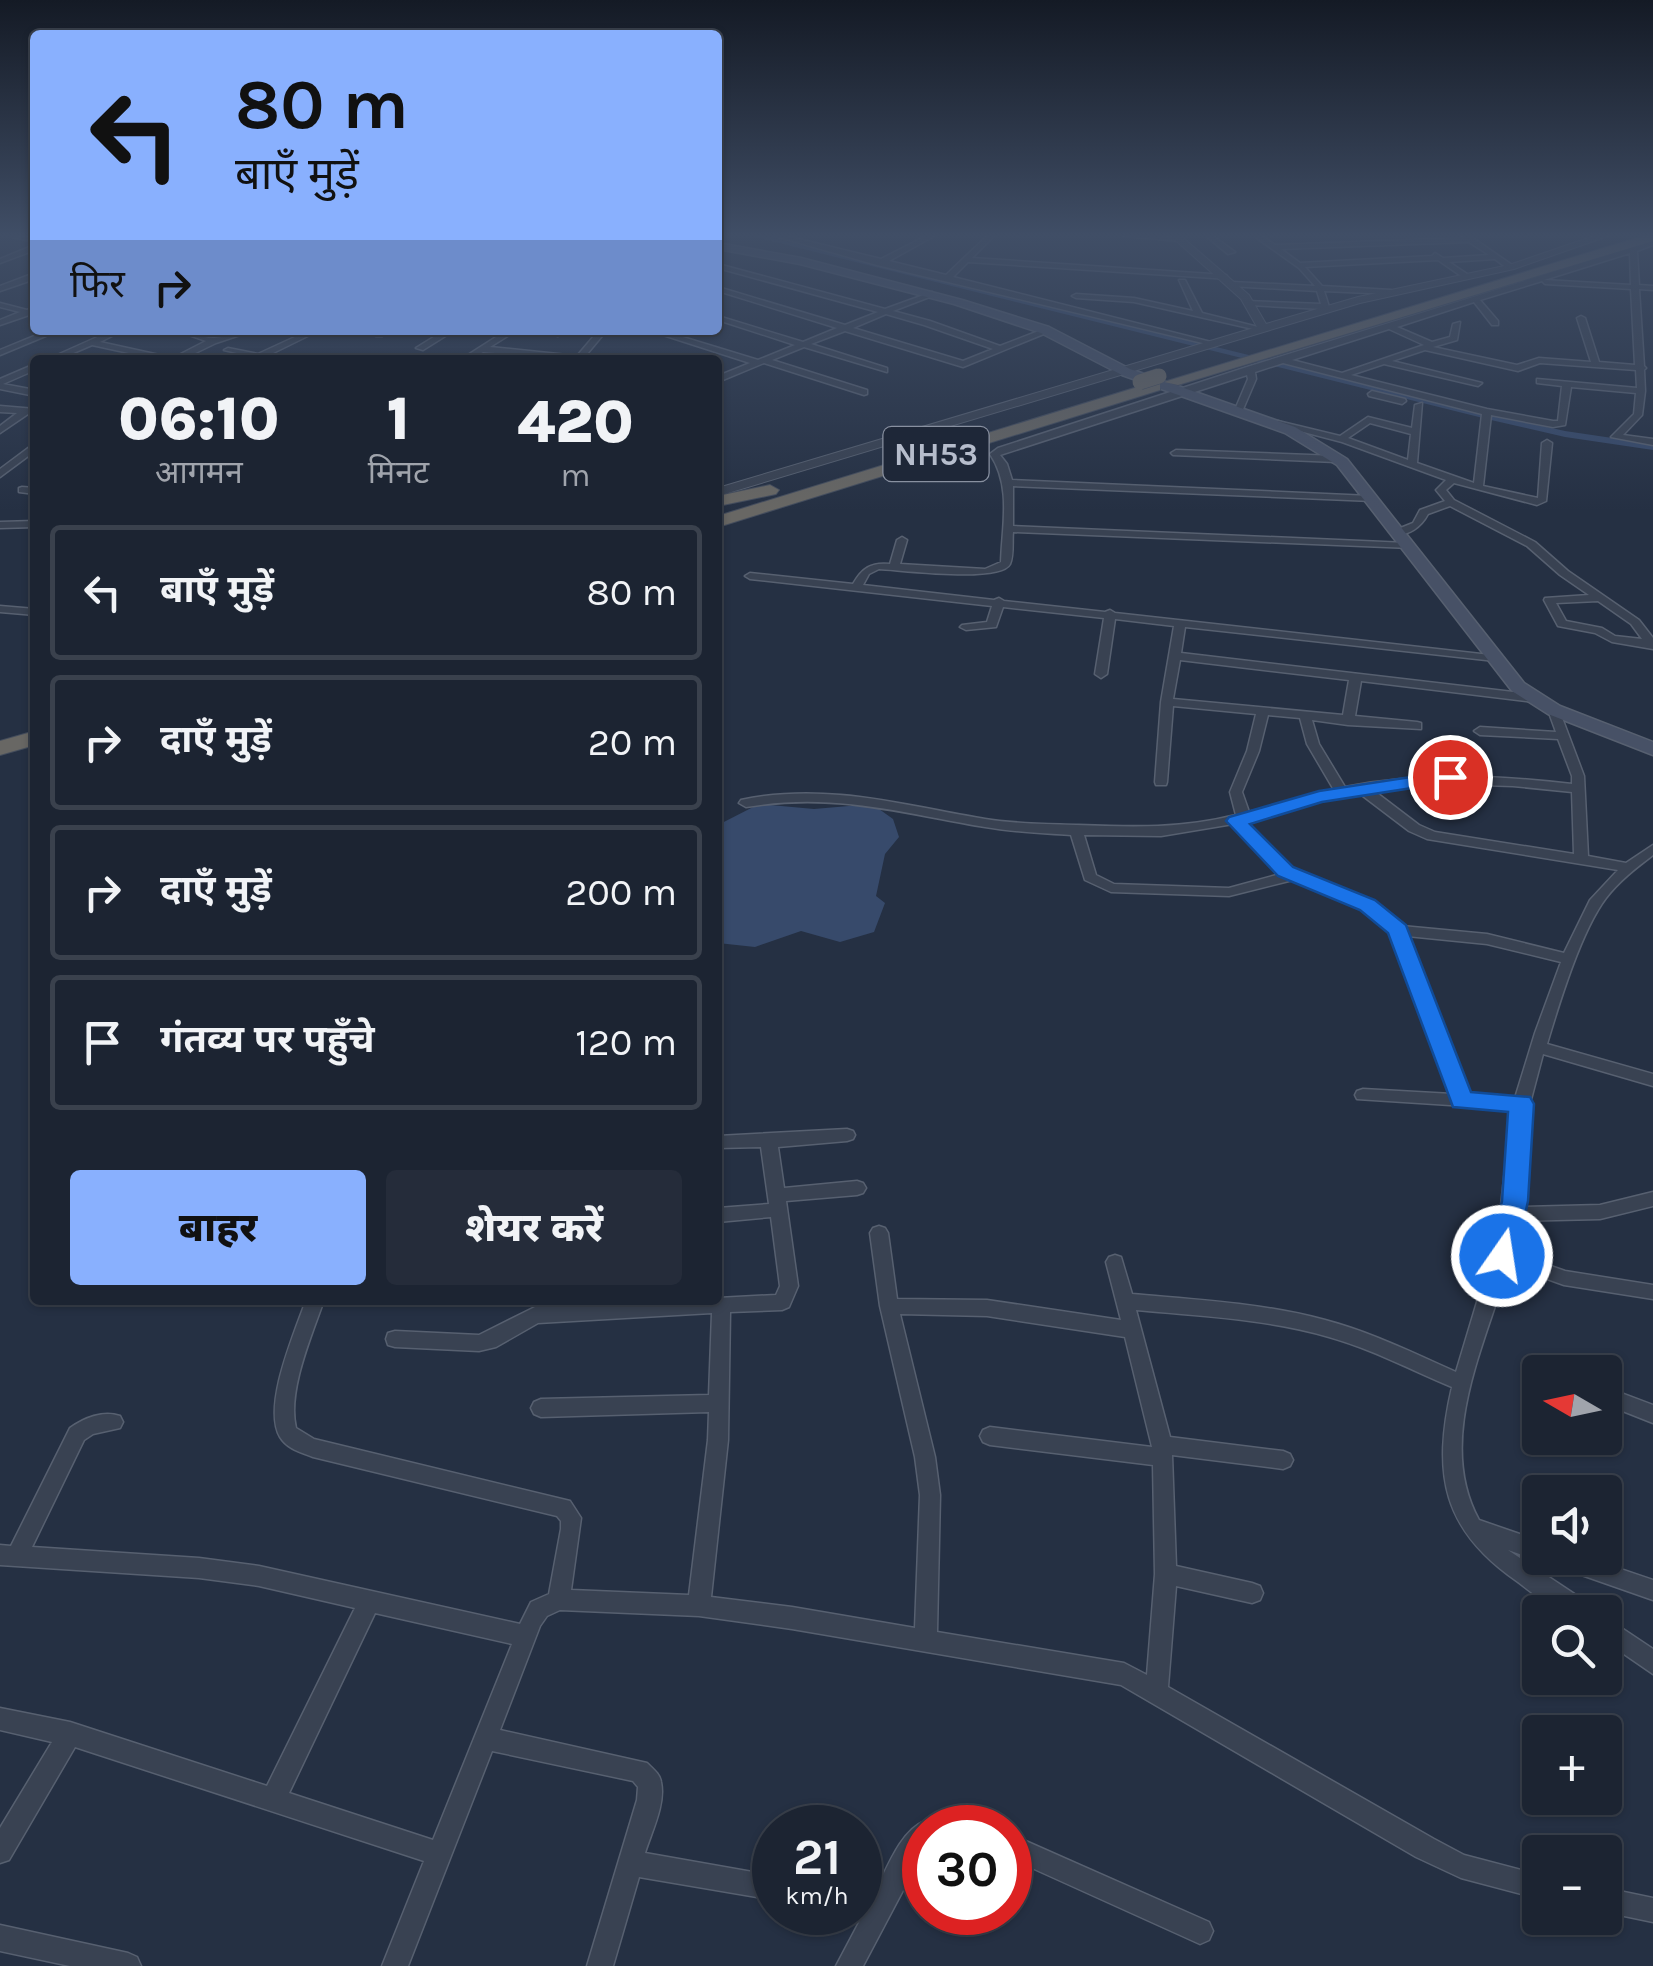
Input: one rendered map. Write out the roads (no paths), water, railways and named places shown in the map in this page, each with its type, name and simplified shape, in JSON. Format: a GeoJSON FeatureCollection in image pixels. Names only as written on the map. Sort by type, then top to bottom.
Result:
{"type":"FeatureCollection","features":[{"type":"Feature","properties":{"kind":"highway","name":"NH53"},"geometry":{"type":"LineString","coordinates":[[722,510],[1340,328]]}},
{"type":"Feature","properties":{"kind":"highway","name":"NH53"},"geometry":{"type":"LineString","coordinates":[[722,521],[1156,382],[1215,352],[1239,357],[1262,354],[1352,328]]}},
{"type":"Feature","properties":{"kind":"highway"},"geometry":{"type":"LineString","coordinates":[[722,500],[793,488]]}},
{"type":"Feature","properties":{"kind":"highway"},"geometry":{"type":"LineString","coordinates":[[0,733],[30,724]]}},
{"type":"Feature","properties":{"kind":"highway"},"geometry":{"type":"LineString","coordinates":[[0,748],[30,739]]}},
{"type":"Feature","properties":{"kind":"main road"},"geometry":{"type":"LineString","coordinates":[[1039,328],[1156,382],[1274,424],[1336,459],[1518,686],[1554,710],[1653,749]]}},
{"type":"Feature","properties":{"kind":"street"},"geometry":{"type":"LineString","coordinates":[[748,328],[884,370]]}},
{"type":"Feature","properties":{"kind":"street"},"geometry":{"type":"LineString","coordinates":[[722,377],[842,328]]}},
{"type":"Feature","properties":{"kind":"street"},"geometry":{"type":"LineString","coordinates":[[846,328],[963,364],[1046,330]]}},
{"type":"Feature","properties":{"kind":"street"},"geometry":{"type":"LineString","coordinates":[[936,328],[1000,348]]}},
{"type":"Feature","properties":{"kind":"street"},"geometry":{"type":"LineString","coordinates":[[1139,328],[1215,352]]}},
{"type":"Feature","properties":{"kind":"street"},"geometry":{"type":"LineString","coordinates":[[1258,328],[1263,329]]}},
{"type":"Feature","properties":{"kind":"street"},"geometry":{"type":"LineString","coordinates":[[857,587],[870,568],[996,571],[1006,562],[1008,483],[1006,466],[995,454],[1267,328]]}},
{"type":"Feature","properties":{"kind":"street"},"geometry":{"type":"LineString","coordinates":[[722,491],[1156,382],[1250,370],[1382,328]]}},
{"type":"Feature","properties":{"kind":"street"},"geometry":{"type":"LineString","coordinates":[[1392,328],[1429,346],[1518,368],[1534,360],[1646,370]]}},
{"type":"Feature","properties":{"kind":"street"},"geometry":{"type":"LineString","coordinates":[[1342,376],[1454,338],[1456,328]]}},
{"type":"Feature","properties":{"kind":"street"},"geometry":{"type":"LineString","coordinates":[[1584,328],[1596,365]]}},
{"type":"Feature","properties":{"kind":"street"},"geometry":{"type":"LineString","coordinates":[[1637,328],[1646,370],[1638,415],[1616,437],[1653,442]]}},
{"type":"Feature","properties":{"kind":"street"},"geometry":{"type":"LineString","coordinates":[[0,353],[44,335]]}},
{"type":"Feature","properties":{"kind":"street"},"geometry":{"type":"LineString","coordinates":[[61,355],[106,335]]}},
{"type":"Feature","properties":{"kind":"street"},"geometry":{"type":"LineString","coordinates":[[194,335],[212,341]]}},
{"type":"Feature","properties":{"kind":"street"},"geometry":{"type":"LineString","coordinates":[[184,355],[233,335]]}},
{"type":"Feature","properties":{"kind":"street"},"geometry":{"type":"LineString","coordinates":[[260,355],[305,335]]}},
{"type":"Feature","properties":{"kind":"street"},"geometry":{"type":"LineString","coordinates":[[420,348],[443,335]]}},
{"type":"Feature","properties":{"kind":"street"},"geometry":{"type":"LineString","coordinates":[[472,355],[505,335]]}},
{"type":"Feature","properties":{"kind":"street"},"geometry":{"type":"LineString","coordinates":[[583,355],[599,335]]}},
{"type":"Feature","properties":{"kind":"street"},"geometry":{"type":"LineString","coordinates":[[673,335],[864,392]]}},
{"type":"Feature","properties":{"kind":"street"},"geometry":{"type":"LineString","coordinates":[[1637,338],[1653,339]]}},
{"type":"Feature","properties":{"kind":"street"},"geometry":{"type":"LineString","coordinates":[[91,342],[151,355]]}},
{"type":"Feature","properties":{"kind":"street"},"geometry":{"type":"LineString","coordinates":[[482,349],[535,355]]}},
{"type":"Feature","properties":{"kind":"street"},"geometry":{"type":"LineString","coordinates":[[228,350],[253,355]]}},
{"type":"Feature","properties":{"kind":"street"},"geometry":{"type":"LineString","coordinates":[[1280,360],[1486,415]]}},
{"type":"Feature","properties":{"kind":"street"},"geometry":{"type":"LineString","coordinates":[[1384,362],[1478,382]]}},
{"type":"Feature","properties":{"kind":"street"},"geometry":{"type":"LineString","coordinates":[[0,384],[30,369]]}},
{"type":"Feature","properties":{"kind":"street"},"geometry":{"type":"LineString","coordinates":[[1238,412],[1252,379],[1250,370]]}},
{"type":"Feature","properties":{"kind":"street"},"geometry":{"type":"LineString","coordinates":[[1540,380],[1641,391]]}},
{"type":"Feature","properties":{"kind":"street"},"geometry":{"type":"LineString","coordinates":[[0,384],[30,393]]}},
{"type":"Feature","properties":{"kind":"street"},"geometry":{"type":"LineString","coordinates":[[1372,394],[1419,405],[1561,424],[1568,384]]}},
{"type":"Feature","properties":{"kind":"street"},"geometry":{"type":"LineString","coordinates":[[1412,465],[1419,405]]}},
{"type":"Feature","properties":{"kind":"street"},"geometry":{"type":"LineString","coordinates":[[0,410],[30,412]]}},
{"type":"Feature","properties":{"kind":"street"},"geometry":{"type":"LineString","coordinates":[[0,430],[30,413]]}},
{"type":"Feature","properties":{"kind":"street"},"geometry":{"type":"LineString","coordinates":[[1478,487],[1486,415]]}},
{"type":"Feature","properties":{"kind":"street"},"geometry":{"type":"LineString","coordinates":[[1340,440],[1368,420],[1416,432]]}},
{"type":"Feature","properties":{"kind":"street"},"geometry":{"type":"LineString","coordinates":[[1274,424],[1340,440],[1451,480],[1542,501],[1547,444]]}},
{"type":"Feature","properties":{"kind":"street"},"geometry":{"type":"LineString","coordinates":[[0,474],[30,450]]}},
{"type":"Feature","properties":{"kind":"street"},"geometry":{"type":"LineString","coordinates":[[1176,453],[1336,459]]}},
{"type":"Feature","properties":{"kind":"street"},"geometry":{"type":"LineString","coordinates":[[1451,480],[1441,490],[1451,502],[1523,539],[1635,622],[1652,645]]}},
{"type":"Feature","properties":{"kind":"street"},"geometry":{"type":"LineString","coordinates":[[1008,483],[1370,499]]}},
{"type":"Feature","properties":{"kind":"street"},"geometry":{"type":"LineString","coordinates":[[22,490],[30,491]]}},
{"type":"Feature","properties":{"kind":"street"},"geometry":{"type":"LineString","coordinates":[[1006,529],[1402,539],[1424,512],[1451,502]]}},
{"type":"Feature","properties":{"kind":"street"},"geometry":{"type":"LineString","coordinates":[[0,525],[30,524]]}},
{"type":"Feature","properties":{"kind":"street"},"geometry":{"type":"LineString","coordinates":[[894,566],[902,540]]}},
{"type":"Feature","properties":{"kind":"street"},"geometry":{"type":"LineString","coordinates":[[750,576],[1495,658]]}},
{"type":"Feature","properties":{"kind":"street"},"geometry":{"type":"LineString","coordinates":[[1601,598],[1549,600],[1562,624],[1598,630],[1615,640],[1652,645]]}},
{"type":"Feature","properties":{"kind":"street"},"geometry":{"type":"LineString","coordinates":[[966,627],[992,625],[999,602]]}},
{"type":"Feature","properties":{"kind":"street"},"geometry":{"type":"LineString","coordinates":[[0,609],[30,612]]}},
{"type":"Feature","properties":{"kind":"street"},"geometry":{"type":"LineString","coordinates":[[1100,674],[1110,613]]}},
{"type":"Feature","properties":{"kind":"street"},"geometry":{"type":"LineString","coordinates":[[1161,782],[1167,702],[1180,622]]}},
{"type":"Feature","properties":{"kind":"street"},"geometry":{"type":"LineString","coordinates":[[1174,656],[1535,698]]}},
{"type":"Feature","properties":{"kind":"street"},"geometry":{"type":"LineString","coordinates":[[1348,721],[1354,679]]}},
{"type":"Feature","properties":{"kind":"street"},"geometry":{"type":"LineString","coordinates":[[1167,702],[1417,726]]}},
{"type":"Feature","properties":{"kind":"street"},"geometry":{"type":"LineString","coordinates":[[1554,710],[1580,789],[1581,858]]}},
{"type":"Feature","properties":{"kind":"street"},"geometry":{"type":"LineString","coordinates":[[1262,712],[1253,751],[1236,792],[1240,820],[1267,856],[1294,875],[1368,905],[1398,930],[1462,1100]]}},
{"type":"Feature","properties":{"kind":"street"},"geometry":{"type":"LineString","coordinates":[[1305,716],[1313,744],[1342,793]]}},
{"type":"Feature","properties":{"kind":"street"},"geometry":{"type":"LineString","coordinates":[[1480,731],[1564,736]]}},
{"type":"Feature","properties":{"kind":"street"},"geometry":{"type":"LineString","coordinates":[[746,803],[804,794],[850,797],[886,800],[996,824],[1144,832],[1240,820],[1342,793],[1450,777],[1580,789]]}},
{"type":"Feature","properties":{"kind":"street"},"geometry":{"type":"LineString","coordinates":[[1364,790],[1414,828],[1432,836],[1653,865]]}},
{"type":"Feature","properties":{"kind":"street"},"geometry":{"type":"LineString","coordinates":[[1076,829],[1090,878],[1111,888],[1230,892],[1294,875]]}},
{"type":"Feature","properties":{"kind":"street"},"geometry":{"type":"LineString","coordinates":[[1559,1595],[1490,1547],[1472,1527],[1462,1507],[1454,1466],[1462,1383],[1512,1214],[1521,1104],[1570,960],[1595,902],[1630,864],[1653,849]]}},
{"type":"Feature","properties":{"kind":"street"},"geometry":{"type":"LineString","coordinates":[[1398,930],[1487,939],[1570,960]]}},
{"type":"Feature","properties":{"kind":"street"},"geometry":{"type":"LineString","coordinates":[[1540,1048],[1653,1080]]}},
{"type":"Feature","properties":{"kind":"street"},"geometry":{"type":"LineString","coordinates":[[1363,1095],[1521,1104]]}},
{"type":"Feature","properties":{"kind":"street"},"geometry":{"type":"LineString","coordinates":[[722,1142],[847,1135]]}},
{"type":"Feature","properties":{"kind":"street"},"geometry":{"type":"LineString","coordinates":[[394,1339],[479,1343],[535,1315],[613,1306],[778,1304],[788,1294],[769,1141]]}},
{"type":"Feature","properties":{"kind":"street"},"geometry":{"type":"LineString","coordinates":[[722,1214],[857,1188]]}},
{"type":"Feature","properties":{"kind":"street"},"geometry":{"type":"LineString","coordinates":[[1512,1214],[1600,1212],[1653,1200]]}},
{"type":"Feature","properties":{"kind":"street"},"geometry":{"type":"LineString","coordinates":[[879,1232],[889,1306],[926,1457],[930,1495],[926,1640]]}},
{"type":"Feature","properties":{"kind":"street"},"geometry":{"type":"LineString","coordinates":[[1502,1256],[1564,1278],[1653,1292]]}},
{"type":"Feature","properties":{"kind":"street"},"geometry":{"type":"LineString","coordinates":[[1115,1262],[1162,1451],[1166,1574],[1157,1690]]}},
{"type":"Feature","properties":{"kind":"street"},"geometry":{"type":"LineString","coordinates":[[1125,1301],[1310,1325],[1355,1337],[1462,1383]]}},
{"type":"Feature","properties":{"kind":"street"},"geometry":{"type":"LineString","coordinates":[[313,1305],[288,1388],[284,1426],[292,1439],[313,1448],[563,1508],[571,1518],[571,1530],[559,1600]]}},
{"type":"Feature","properties":{"kind":"street"},"geometry":{"type":"LineString","coordinates":[[698,1606],[719,1403],[721,1306]]}},
{"type":"Feature","properties":{"kind":"street"},"geometry":{"type":"LineString","coordinates":[[889,1306],[987,1308],[1133,1330]]}},
{"type":"Feature","properties":{"kind":"street"},"geometry":{"type":"LineString","coordinates":[[1622,1402],[1653,1414]]}},
{"type":"Feature","properties":{"kind":"street"},"geometry":{"type":"LineString","coordinates":[[541,1408],[719,1403]]}},
{"type":"Feature","properties":{"kind":"street"},"geometry":{"type":"LineString","coordinates":[[113,1422],[89,1426],[78,1434],[8,1555],[214,1570],[526,1636]]}},
{"type":"Feature","properties":{"kind":"street"},"geometry":{"type":"LineString","coordinates":[[990,1436],[1284,1460]]}},
{"type":"Feature","properties":{"kind":"street"},"geometry":{"type":"LineString","coordinates":[[1472,1527],[1522,1545]]}},
{"type":"Feature","properties":{"kind":"street"},"geometry":{"type":"LineString","coordinates":[[1166,1574],[1252,1593]]}},
{"type":"Feature","properties":{"kind":"street"},"geometry":{"type":"LineString","coordinates":[[1609,1575],[1653,1590]]}},
{"type":"Feature","properties":{"kind":"street"},"geometry":{"type":"LineString","coordinates":[[395,1966],[526,1636],[539,1609],[559,1600],[698,1606],[1089,1665],[1124,1674],[1437,1854],[1462,1866],[1522,1882]]}},
{"type":"Feature","properties":{"kind":"street"},"geometry":{"type":"LineString","coordinates":[[272,1800],[369,1602]]}},
{"type":"Feature","properties":{"kind":"street"},"geometry":{"type":"LineString","coordinates":[[1643,1649],[1653,1663]]}},
{"type":"Feature","properties":{"kind":"street"},"geometry":{"type":"LineString","coordinates":[[0,1719],[70,1734],[439,1854]]}},
{"type":"Feature","properties":{"kind":"street"},"geometry":{"type":"LineString","coordinates":[[0,1851],[70,1734]]}},
{"type":"Feature","properties":{"kind":"street"},"geometry":{"type":"LineString","coordinates":[[485,1738],[639,1770],[650,1782],[650,1800],[600,1966]]}},
{"type":"Feature","properties":{"kind":"street"},"geometry":{"type":"LineString","coordinates":[[1032,1856],[1200,1931]]}},
{"type":"Feature","properties":{"kind":"street"},"geometry":{"type":"LineString","coordinates":[[632,1863],[752,1884]]}},
{"type":"Feature","properties":{"kind":"street"},"geometry":{"type":"LineString","coordinates":[[882,1889],[902,1863]]}},
{"type":"Feature","properties":{"kind":"street"},"geometry":{"type":"LineString","coordinates":[[1622,1904],[1653,1910]]}},
{"type":"Feature","properties":{"kind":"street"},"geometry":{"type":"LineString","coordinates":[[848,1966],[859,1935]]}},
{"type":"Feature","properties":{"kind":"street"},"geometry":{"type":"LineString","coordinates":[[0,1938],[128,1966]]}},
{"type":"Feature","properties":{"kind":"water"},"geometry":{"type":"Polygon","coordinates":[[[759,804],[814,809],[872,804],[893,819],[899,837],[885,854],[876,896],[885,903],[874,932],[840,942],[801,931],[755,947],[722,943],[722,823],[759,804]]]}},
{"type":"Feature","properties":{"kind":"waterway"},"geometry":{"type":"LineString","coordinates":[[1129,328],[1484,415]]}},
{"type":"Feature","properties":{"kind":"waterway"},"geometry":{"type":"LineString","coordinates":[[1491,417],[1565,434],[1653,447]]}}]}
